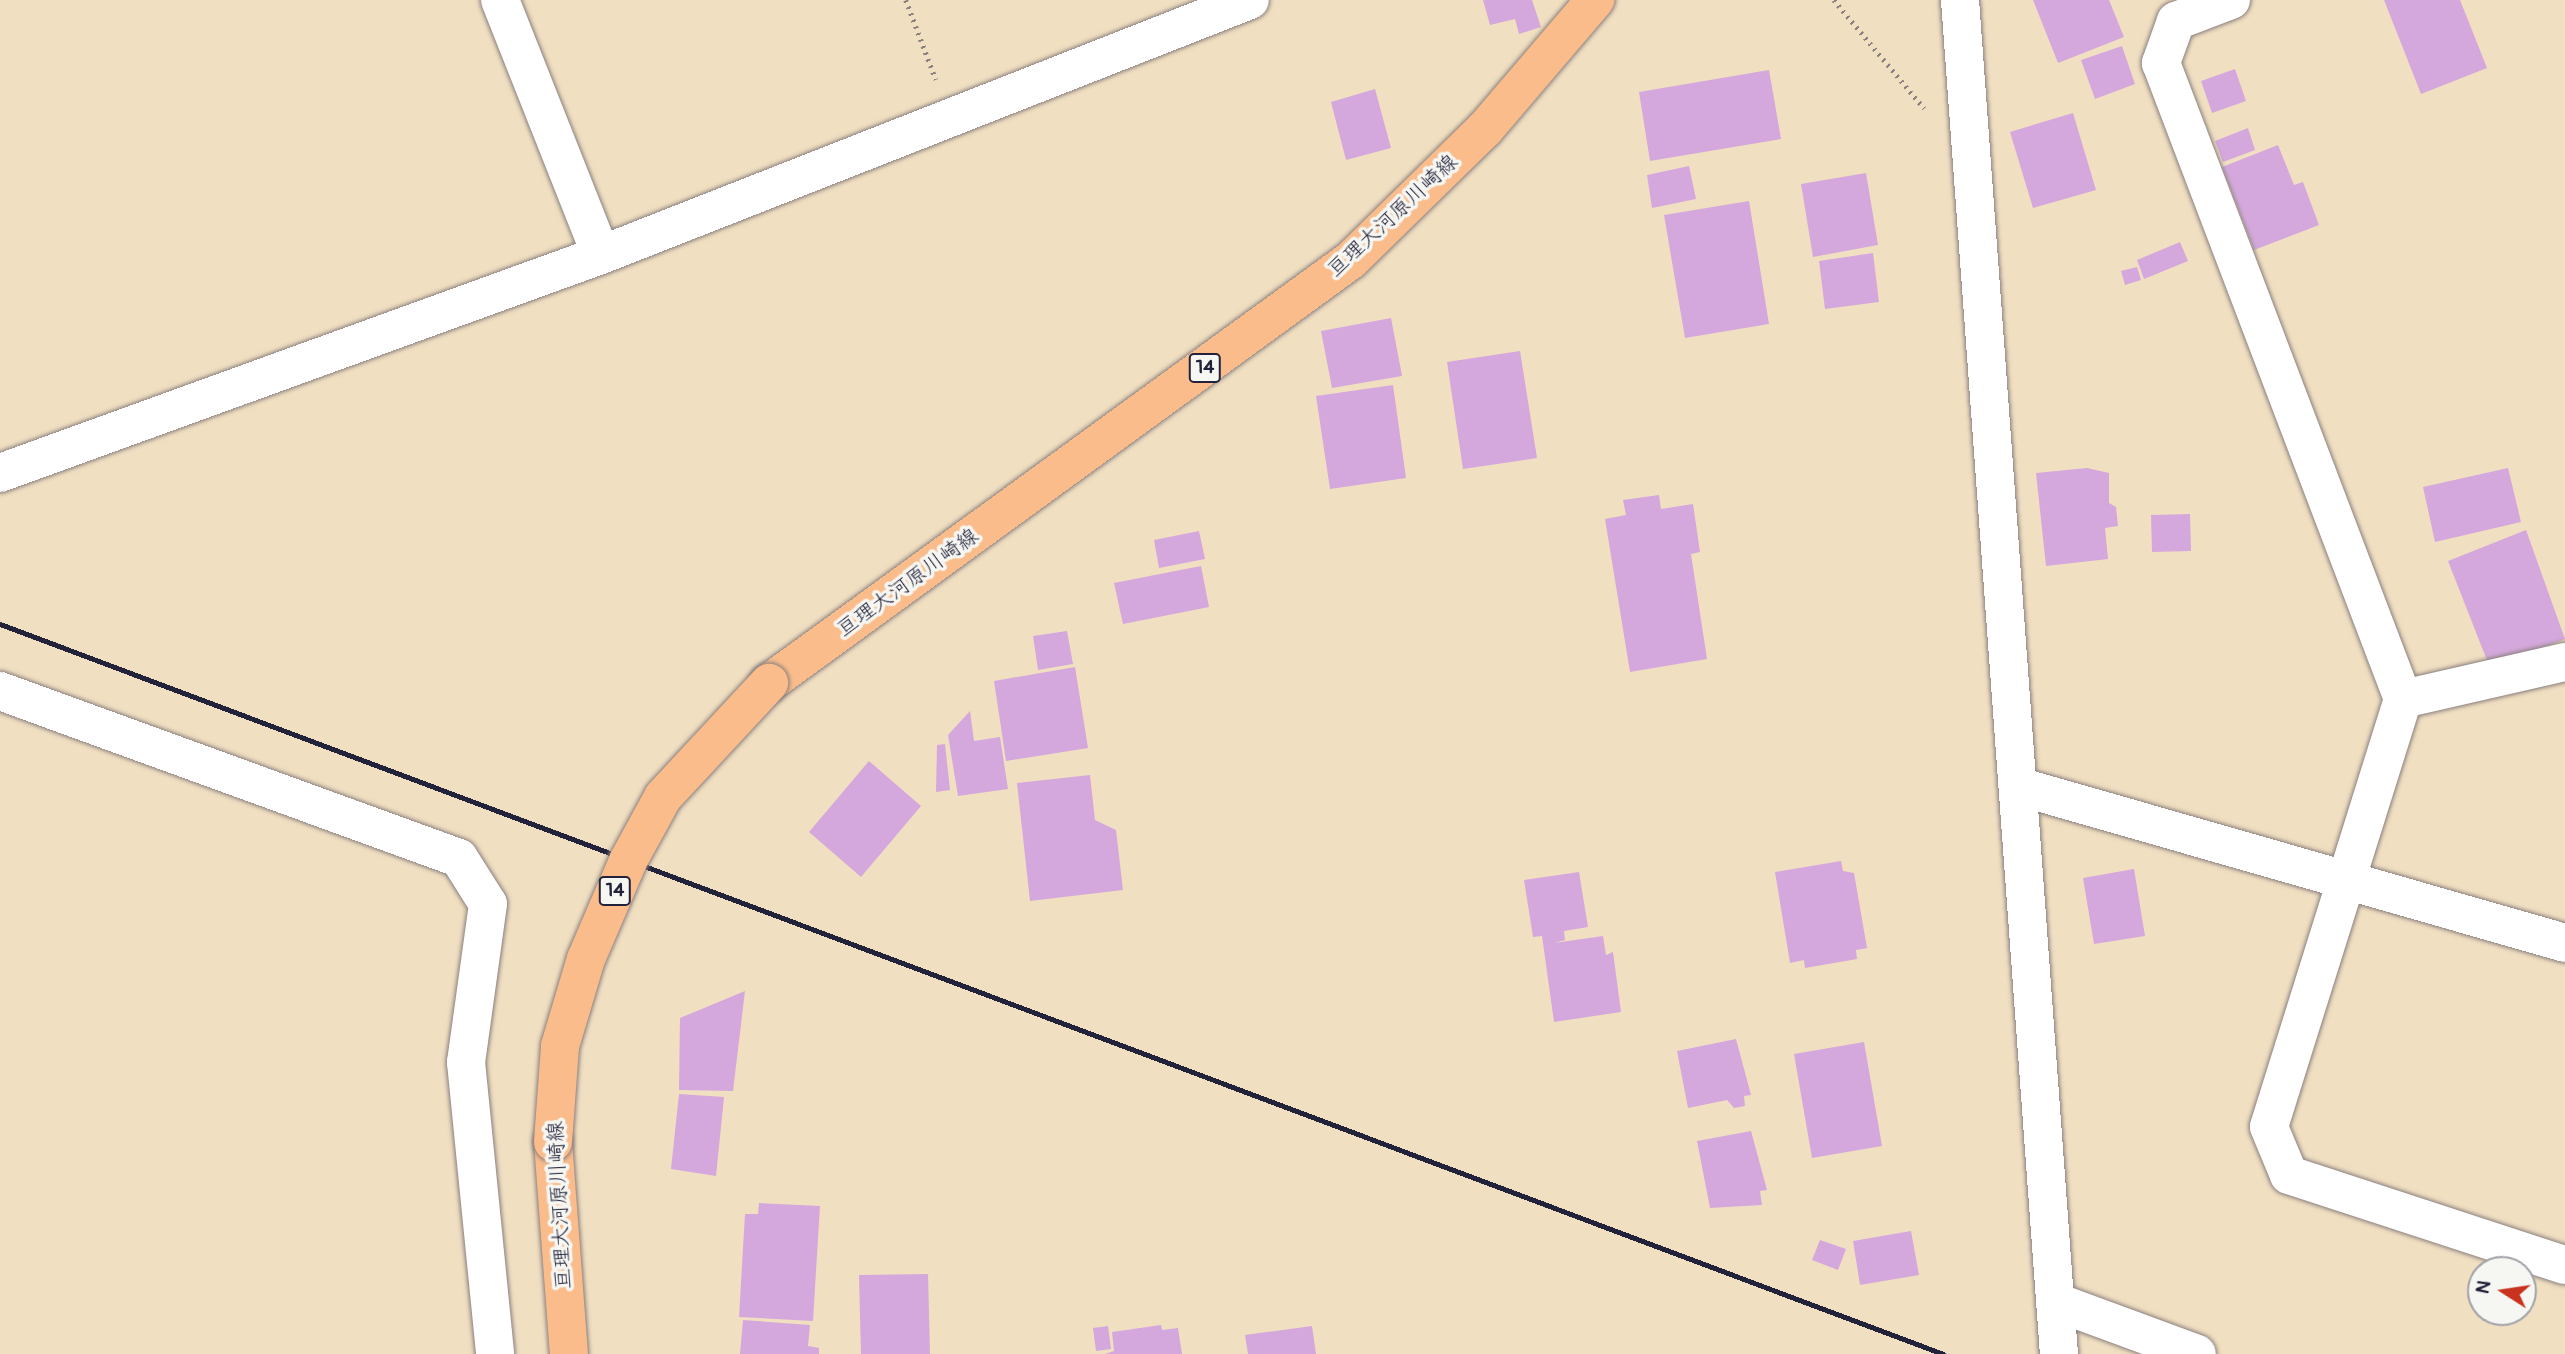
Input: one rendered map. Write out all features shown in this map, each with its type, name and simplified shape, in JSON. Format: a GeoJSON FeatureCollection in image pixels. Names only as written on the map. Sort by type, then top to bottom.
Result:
{"type":"FeatureCollection","features":[{"type":"Feature","properties":{"kind":"main road","name":"亘理大河原川崎線"},"geometry":{"type":"LineString","coordinates":[[569,1354],[553,1142],[560,1046],[586,959],[628,861],[663,797],[769,684],[1351,260],[1485,129],[1595,0]]}},
{"type":"Feature","properties":{"kind":"street"},"geometry":{"type":"LineString","coordinates":[[500,0],[601,255]]}},
{"type":"Feature","properties":{"kind":"street"},"geometry":{"type":"LineString","coordinates":[[0,473],[601,255],[949,113],[1250,0]]}},
{"type":"Feature","properties":{"kind":"street"},"geometry":{"type":"LineString","coordinates":[[1960,0],[2021,787],[2059,1349]]}},
{"type":"Feature","properties":{"kind":"street"},"geometry":{"type":"LineString","coordinates":[[2231,0],[2176,21],[2161,63],[2403,699],[2350,877],[2269,1127],[2289,1175],[2565,1265]]}},
{"type":"Feature","properties":{"kind":"street"},"geometry":{"type":"LineString","coordinates":[[2403,699],[2565,662]]}},
{"type":"Feature","properties":{"kind":"street"},"geometry":{"type":"LineString","coordinates":[[0,691],[459,858],[488,904],[466,1062],[495,1354]]}},
{"type":"Feature","properties":{"kind":"street"},"geometry":{"type":"LineString","coordinates":[[2021,787],[2350,877],[2565,943]]}},
{"type":"Feature","properties":{"kind":"street"},"geometry":{"type":"LineString","coordinates":[[2056,1302],[2197,1354]]}},
{"type":"Feature","properties":{"kind":"path"},"geometry":{"type":"LineString","coordinates":[[906,0],[949,113]]}},
{"type":"Feature","properties":{"kind":"path"},"geometry":{"type":"LineString","coordinates":[[1834,0],[1929,113]]}},
{"type":"Feature","properties":{"kind":"building"},"geometry":{"type":"Polygon","coordinates":[[[1483,0],[1532,0],[1541,27],[1519,34],[1515,19],[1490,25],[1483,0]]]}},
{"type":"Feature","properties":{"kind":"building"},"geometry":{"type":"Polygon","coordinates":[[[2033,0],[2109,0],[2124,37],[2058,63],[2033,0]]]}},
{"type":"Feature","properties":{"kind":"building"},"geometry":{"type":"Polygon","coordinates":[[[2384,0],[2460,0],[2487,68],[2421,94],[2384,0]]]}},
{"type":"Feature","properties":{"kind":"building"},"geometry":{"type":"Polygon","coordinates":[[[2122,46],[2135,84],[2095,99],[2081,60],[2122,46]]]}},
{"type":"Feature","properties":{"kind":"building"},"geometry":{"type":"Polygon","coordinates":[[[2235,69],[2246,101],[2212,113],[2201,81],[2235,69]]]}},
{"type":"Feature","properties":{"kind":"building"},"geometry":{"type":"Polygon","coordinates":[[[1769,70],[1781,139],[1650,161],[1639,92],[1769,70]]]}},
{"type":"Feature","properties":{"kind":"building"},"geometry":{"type":"Polygon","coordinates":[[[1375,89],[1391,148],[1346,160],[1331,102],[1375,89]]]}},
{"type":"Feature","properties":{"kind":"building"},"geometry":{"type":"Polygon","coordinates":[[[2073,113],[2096,190],[2033,208],[2010,132],[2073,113]]]}},
{"type":"Feature","properties":{"kind":"building"},"geometry":{"type":"Polygon","coordinates":[[[2248,128],[2255,150],[2223,162],[2215,141],[2248,128]]]}},
{"type":"Feature","properties":{"kind":"building"},"geometry":{"type":"Polygon","coordinates":[[[2278,145],[2294,185],[2303,182],[2319,225],[2254,250],[2222,167],[2278,145]]]}},
{"type":"Feature","properties":{"kind":"building"},"geometry":{"type":"Polygon","coordinates":[[[1689,166],[1696,199],[1652,208],[1647,175],[1689,166]]]}},
{"type":"Feature","properties":{"kind":"building"},"geometry":{"type":"Polygon","coordinates":[[[1866,173],[1878,245],[1813,257],[1801,184],[1866,173]]]}},
{"type":"Feature","properties":{"kind":"building"},"geometry":{"type":"Polygon","coordinates":[[[1749,201],[1769,324],[1685,338],[1664,215],[1749,201]]]}},
{"type":"Feature","properties":{"kind":"building"},"geometry":{"type":"Polygon","coordinates":[[[2180,242],[2188,261],[2144,279],[2137,260],[2180,242]]]}},
{"type":"Feature","properties":{"kind":"building"},"geometry":{"type":"Polygon","coordinates":[[[1873,253],[1879,302],[1825,309],[1819,261],[1873,253]]]}},
{"type":"Feature","properties":{"kind":"building"},"geometry":{"type":"Polygon","coordinates":[[[2137,267],[2141,280],[2125,285],[2121,271],[2137,267]]]}},
{"type":"Feature","properties":{"kind":"building"},"geometry":{"type":"Polygon","coordinates":[[[1391,318],[1402,376],[1332,388],[1321,331],[1391,318]]]}},
{"type":"Feature","properties":{"kind":"building"},"geometry":{"type":"Polygon","coordinates":[[[1520,351],[1537,458],[1463,469],[1447,362],[1520,351]]]}},
{"type":"Feature","properties":{"kind":"building"},"geometry":{"type":"Polygon","coordinates":[[[1393,385],[1406,478],[1330,489],[1316,396],[1393,385]]]}},
{"type":"Feature","properties":{"kind":"building"},"geometry":{"type":"Polygon","coordinates":[[[2087,468],[2109,473],[2109,503],[2116,507],[2118,526],[2105,528],[2108,559],[2046,566],[2036,473],[2087,468]]]}},
{"type":"Feature","properties":{"kind":"building"},"geometry":{"type":"Polygon","coordinates":[[[2508,468],[2521,522],[2435,542],[2423,487],[2508,468]]]}},
{"type":"Feature","properties":{"kind":"building"},"geometry":{"type":"Polygon","coordinates":[[[1659,495],[1661,509],[1693,504],[1700,552],[1691,554],[1707,659],[1630,672],[1605,519],[1626,515],[1623,500],[1659,495]]]}},
{"type":"Feature","properties":{"kind":"building"},"geometry":{"type":"Polygon","coordinates":[[[2190,514],[2191,551],[2152,552],[2151,515],[2190,514]]]}},
{"type":"Feature","properties":{"kind":"building"},"geometry":{"type":"Polygon","coordinates":[[[2526,530],[2565,639],[2490,668],[2448,561],[2526,530]]]}},
{"type":"Feature","properties":{"kind":"building"},"geometry":{"type":"Polygon","coordinates":[[[1199,531],[1205,559],[1159,568],[1154,540],[1199,531]]]}},
{"type":"Feature","properties":{"kind":"building"},"geometry":{"type":"Polygon","coordinates":[[[1201,566],[1209,607],[1123,624],[1114,583],[1201,566]]]}},
{"type":"Feature","properties":{"kind":"building"},"geometry":{"type":"Polygon","coordinates":[[[1067,631],[1073,664],[1038,670],[1033,636],[1067,631]]]}},
{"type":"Feature","properties":{"kind":"building"},"geometry":{"type":"Polygon","coordinates":[[[1075,667],[1088,748],[1006,761],[994,681],[1075,667]]]}},
{"type":"Feature","properties":{"kind":"building"},"geometry":{"type":"Polygon","coordinates":[[[970,711],[974,741],[1000,737],[1008,789],[958,796],[948,735],[970,711]]]}},
{"type":"Feature","properties":{"kind":"building"},"geometry":{"type":"Polygon","coordinates":[[[945,744],[950,790],[936,792],[937,745],[945,744]]]}},
{"type":"Feature","properties":{"kind":"building"},"geometry":{"type":"Polygon","coordinates":[[[869,761],[921,806],[861,877],[809,832],[869,761]]]}},
{"type":"Feature","properties":{"kind":"building"},"geometry":{"type":"Polygon","coordinates":[[[1090,775],[1095,820],[1116,830],[1123,890],[1030,901],[1017,783],[1090,775]]]}},
{"type":"Feature","properties":{"kind":"building"},"geometry":{"type":"Polygon","coordinates":[[[1841,861],[1843,871],[1854,873],[1867,948],[1856,950],[1857,959],[1805,968],[1804,960],[1790,963],[1775,872],[1841,861]]]}},
{"type":"Feature","properties":{"kind":"building"},"geometry":{"type":"Polygon","coordinates":[[[2134,869],[2145,936],[2094,944],[2083,878],[2134,869]]]}},
{"type":"Feature","properties":{"kind":"building"},"geometry":{"type":"Polygon","coordinates":[[[1579,872],[1588,927],[1564,931],[1565,940],[1554,943],[1603,936],[1606,955],[1613,952],[1621,1012],[1554,1022],[1542,936],[1533,937],[1524,880],[1579,872]]]}},
{"type":"Feature","properties":{"kind":"building"},"geometry":{"type":"Polygon","coordinates":[[[745,991],[733,1091],[679,1090],[680,1018],[745,991]]]}},
{"type":"Feature","properties":{"kind":"building"},"geometry":{"type":"Polygon","coordinates":[[[1736,1039],[1751,1095],[1744,1096],[1745,1106],[1734,1108],[1727,1100],[1688,1108],[1677,1051],[1736,1039]]]}},
{"type":"Feature","properties":{"kind":"building"},"geometry":{"type":"Polygon","coordinates":[[[1864,1042],[1882,1146],[1812,1158],[1794,1054],[1864,1042]]]}},
{"type":"Feature","properties":{"kind":"building"},"geometry":{"type":"Polygon","coordinates":[[[679,1094],[724,1097],[716,1176],[671,1169],[679,1094]]]}},
{"type":"Feature","properties":{"kind":"building"},"geometry":{"type":"Polygon","coordinates":[[[1751,1131],[1767,1190],[1760,1191],[1762,1205],[1710,1208],[1697,1141],[1751,1131]]]}},
{"type":"Feature","properties":{"kind":"building"},"geometry":{"type":"Polygon","coordinates":[[[759,1203],[820,1206],[813,1321],[739,1317],[745,1214],[758,1214],[759,1203]]]}},
{"type":"Feature","properties":{"kind":"building"},"geometry":{"type":"Polygon","coordinates":[[[1911,1231],[1919,1275],[1860,1285],[1853,1241],[1911,1231]]]}},
{"type":"Feature","properties":{"kind":"building"},"geometry":{"type":"Polygon","coordinates":[[[1820,1240],[1846,1249],[1838,1270],[1812,1260],[1820,1240]]]}},
{"type":"Feature","properties":{"kind":"building"},"geometry":{"type":"Polygon","coordinates":[[[928,1274],[930,1354],[861,1354],[859,1275],[928,1274]]]}},
{"type":"Feature","properties":{"kind":"building"},"geometry":{"type":"Polygon","coordinates":[[[743,1320],[810,1325],[808,1346],[819,1348],[819,1354],[740,1354],[743,1320]]]}},
{"type":"Feature","properties":{"kind":"building"},"geometry":{"type":"Polygon","coordinates":[[[1161,1325],[1162,1330],[1178,1328],[1182,1354],[1105,1354],[1114,1351],[1112,1332],[1161,1325]]]}},
{"type":"Feature","properties":{"kind":"building"},"geometry":{"type":"Polygon","coordinates":[[[1108,1326],[1111,1349],[1096,1351],[1093,1328],[1108,1326]]]}},
{"type":"Feature","properties":{"kind":"building"},"geometry":{"type":"Polygon","coordinates":[[[1312,1326],[1316,1354],[1248,1354],[1245,1335],[1312,1326]]]}},
{"type":"Feature","properties":{"kind":"railway"},"geometry":{"type":"LineString","coordinates":[[0,624],[1943,1354]]}}]}
